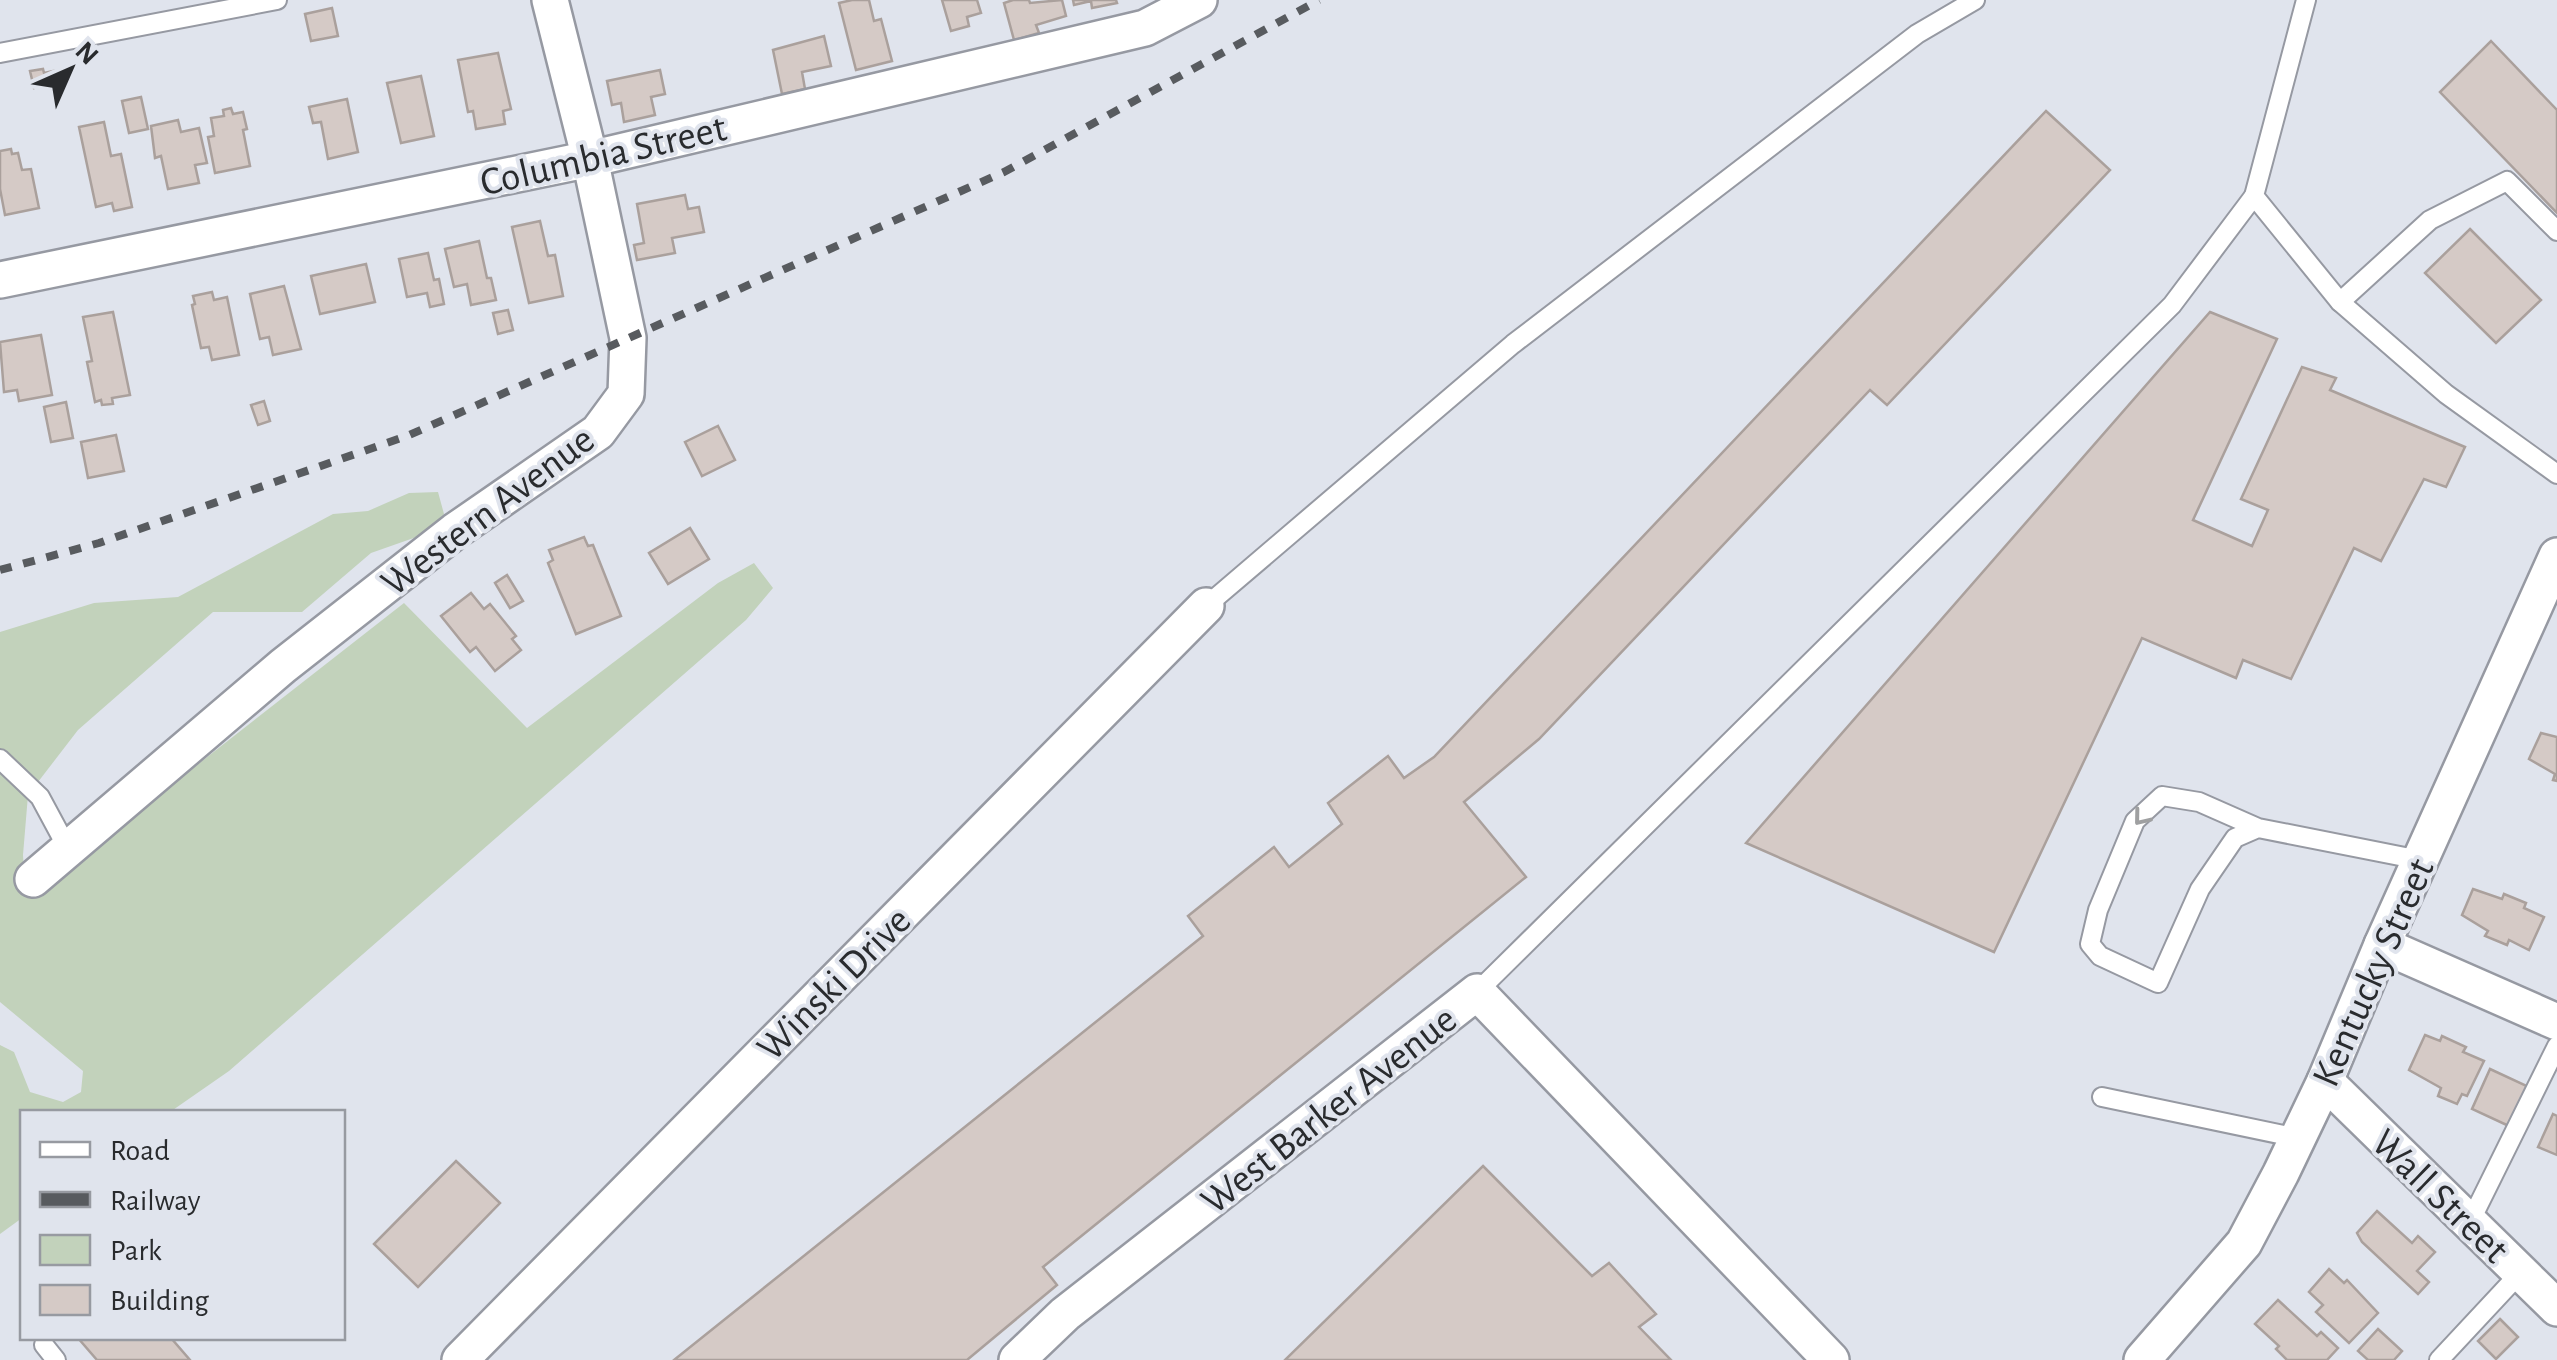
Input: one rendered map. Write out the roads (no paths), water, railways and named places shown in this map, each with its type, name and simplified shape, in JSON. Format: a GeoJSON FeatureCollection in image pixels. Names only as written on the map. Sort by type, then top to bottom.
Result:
{"type":"FeatureCollection","features":[{"type":"Feature","properties":{"kind":"street","name":"Western Avenue"},"geometry":{"type":"LineString","coordinates":[[33,879],[283,666],[455,531],[598,432],[626,394],[628,338],[590,159],[550,0]]}},
{"type":"Feature","properties":{"kind":"street","name":"Columbia Street"},"geometry":{"type":"LineString","coordinates":[[0,280],[590,159],[1144,28],[1199,0]]}},
{"type":"Feature","properties":{"kind":"street","name":"Kentucky Street"},"geometry":{"type":"LineString","coordinates":[[2142,1360],[2244,1243],[2325,1082],[2420,860],[2554,570]]}},
{"type":"Feature","properties":{"kind":"street","name":"Winski Drive"},"geometry":{"type":"LineString","coordinates":[[460,1360],[1206,606]]}},
{"type":"Feature","properties":{"kind":"street"},"geometry":{"type":"LineString","coordinates":[[2382,945],[2557,1022]]}},
{"type":"Feature","properties":{"kind":"street","name":"West Barker Avenue"},"geometry":{"type":"LineString","coordinates":[[1016,1360],[1065,1314],[1477,992],[1832,1360]]}},
{"type":"Feature","properties":{"kind":"street","name":"Wall Street"},"geometry":{"type":"LineString","coordinates":[[2325,1082],[2557,1308]]}},
{"type":"Feature","properties":{"kind":"lane"},"geometry":{"type":"LineString","coordinates":[[0,53],[278,0]]}},
{"type":"Feature","properties":{"kind":"lane"},"geometry":{"type":"LineString","coordinates":[[1206,606],[1512,344],[1917,34],[1974,0]]}},
{"type":"Feature","properties":{"kind":"lane"},"geometry":{"type":"LineString","coordinates":[[1477,992],[2172,305],[2254,196],[2306,0]]}},
{"type":"Feature","properties":{"kind":"lane"},"geometry":{"type":"LineString","coordinates":[[2340,302],[2430,220],[2507,182],[2557,230]]}},
{"type":"Feature","properties":{"kind":"lane"},"geometry":{"type":"LineString","coordinates":[[2254,196],[2340,302],[2446,394],[2557,474]]}},
{"type":"Feature","properties":{"kind":"lane"},"geometry":{"type":"LineString","coordinates":[[0,760],[40,797],[68,849]]}},
{"type":"Feature","properties":{"kind":"lane"},"geometry":{"type":"LineString","coordinates":[[2258,828],[2235,838],[2200,889],[2158,983],[2100,956],[2090,944],[2098,910],[2135,821],[2162,796],[2200,802],[2258,828],[2420,860]]}},
{"type":"Feature","properties":{"kind":"lane"},"geometry":{"type":"LineString","coordinates":[[2470,1222],[2557,1046]]}},
{"type":"Feature","properties":{"kind":"lane"},"geometry":{"type":"LineString","coordinates":[[2102,1098],[2298,1138]]}},
{"type":"Feature","properties":{"kind":"lane"},"geometry":{"type":"LineString","coordinates":[[2439,1360],[2520,1272]]}},
{"type":"Feature","properties":{"kind":"railway"},"geometry":{"type":"LineString","coordinates":[[0,570],[99,543],[407,436],[1004,172],[1319,0]]}}]}
